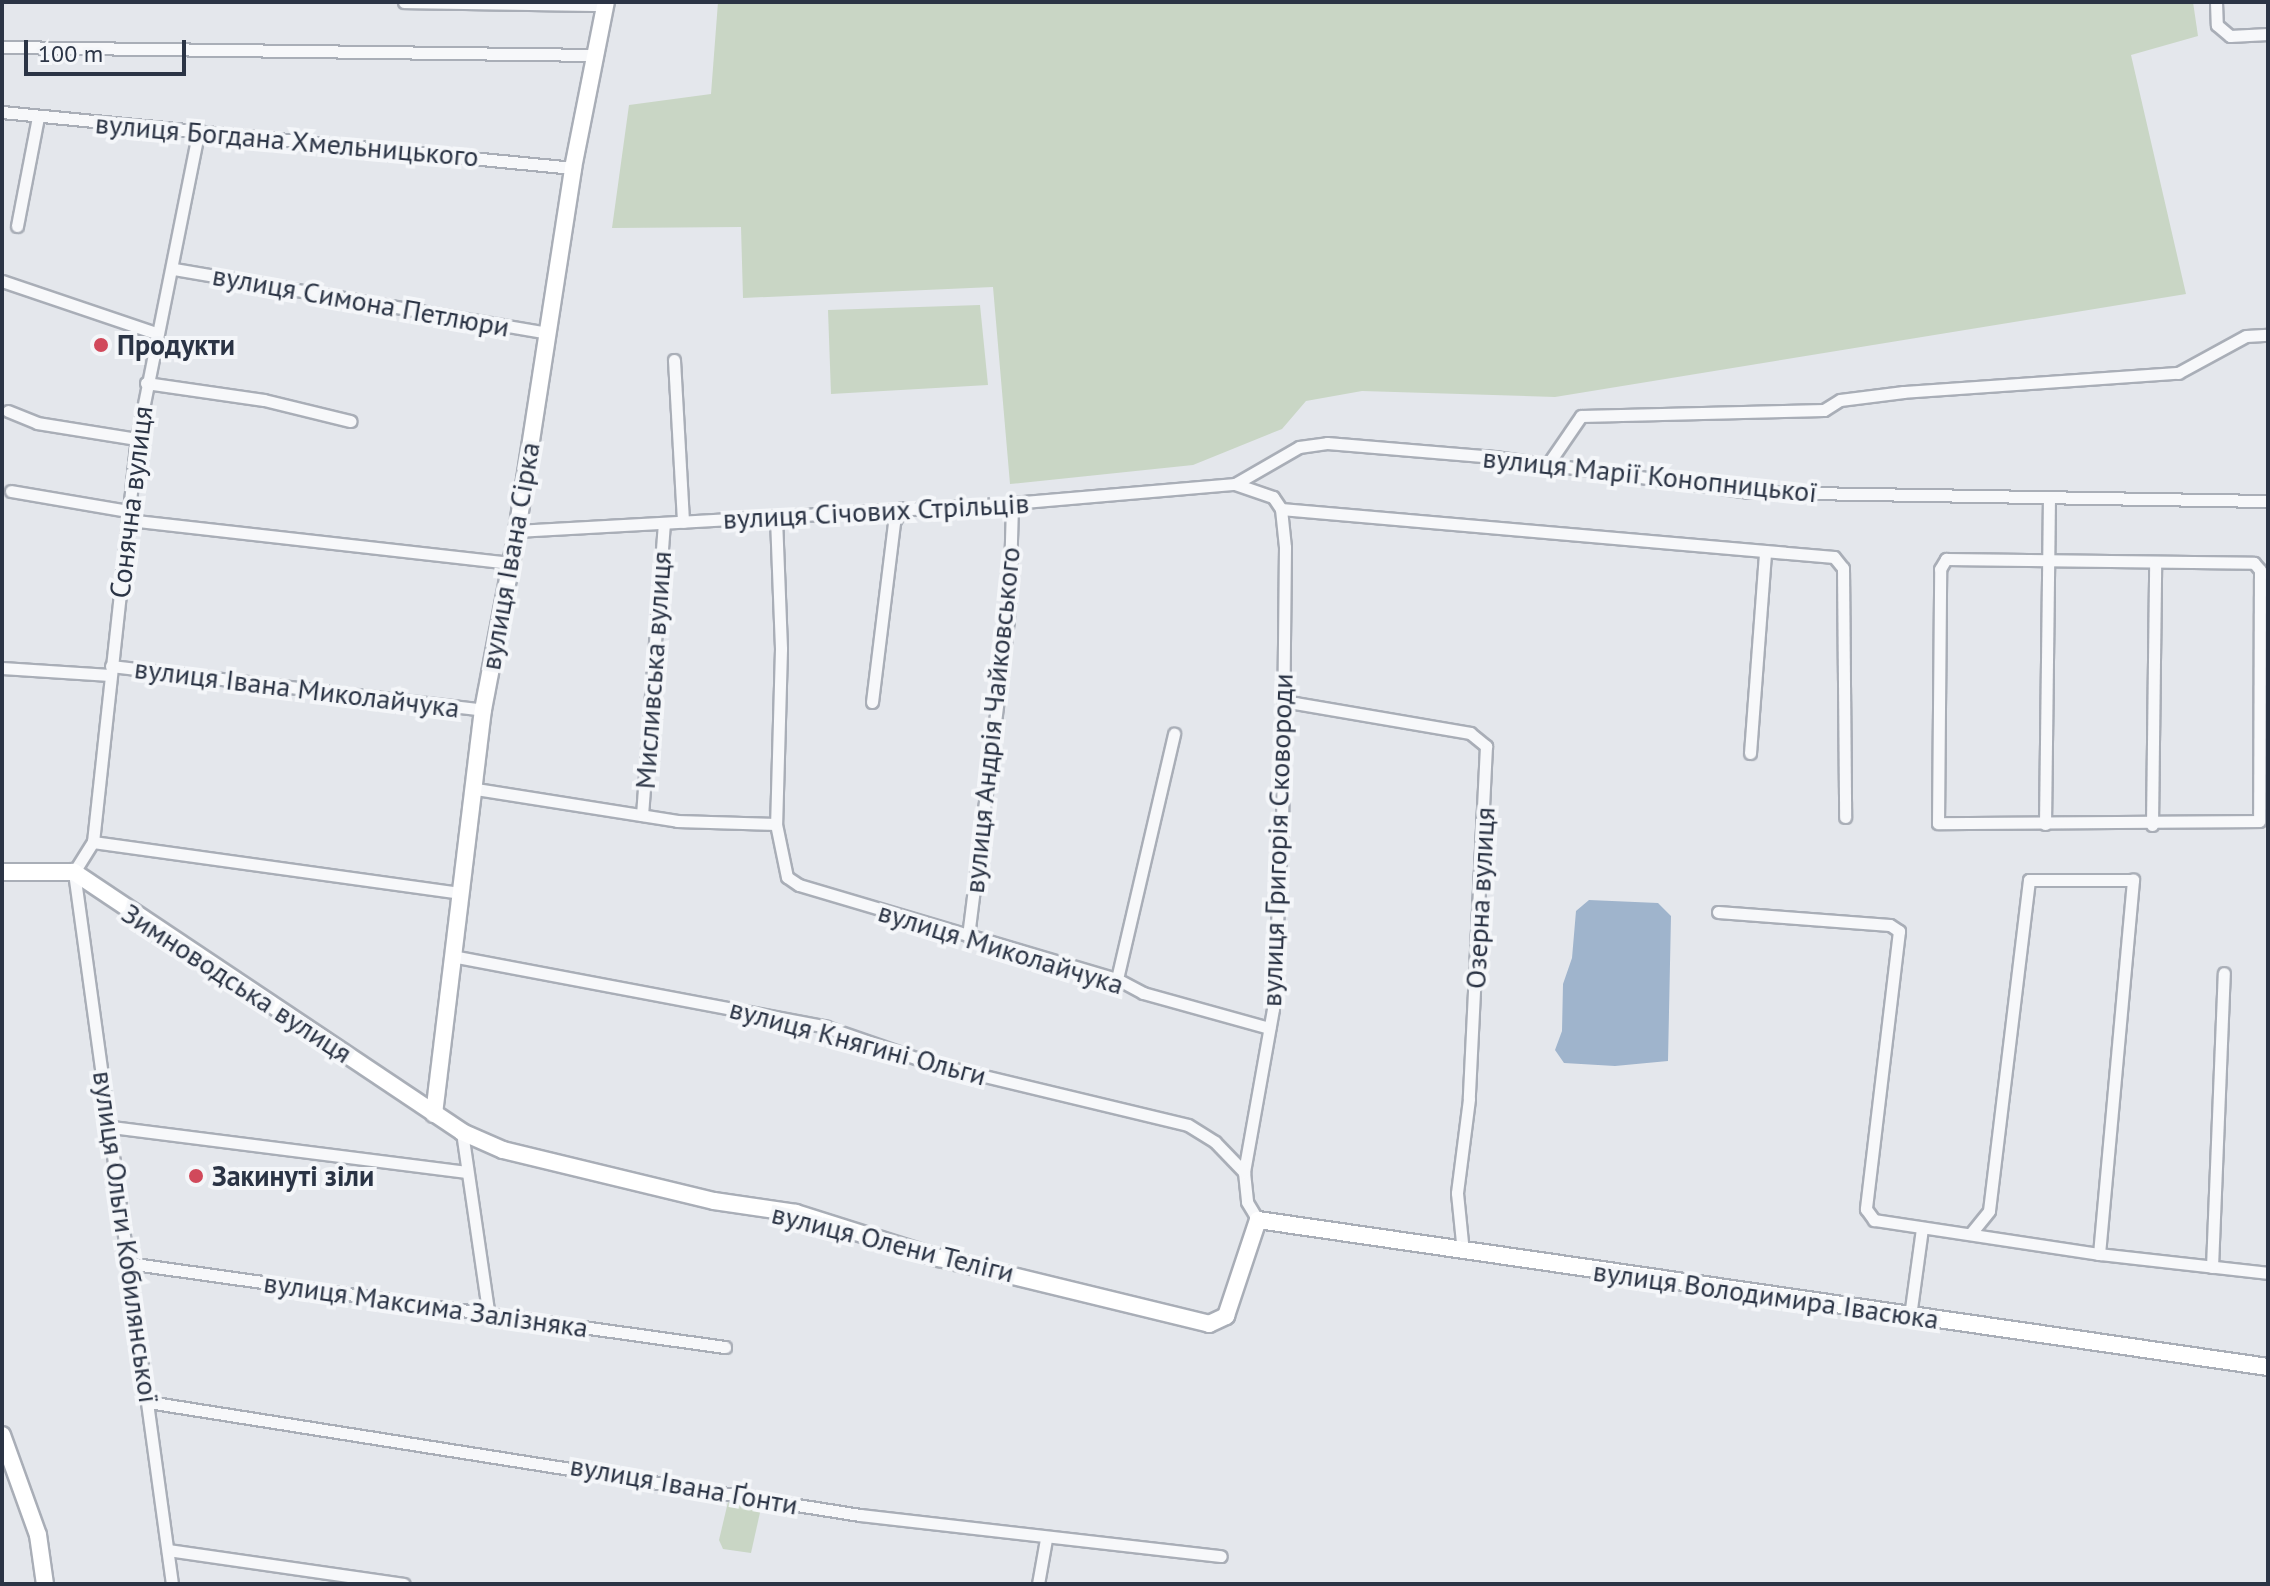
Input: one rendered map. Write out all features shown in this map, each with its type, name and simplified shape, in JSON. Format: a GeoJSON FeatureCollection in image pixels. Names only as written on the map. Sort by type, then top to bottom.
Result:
{"type":"FeatureCollection","features":[{"type":"Feature","properties":{"kind":"street"},"geometry":{"type":"LineString","coordinates":[[404,2],[605,4]]}},
{"type":"Feature","properties":{"kind":"street"},"geometry":{"type":"LineString","coordinates":[[2216,2],[2217,25],[2230,36],[2268,34]]}},
{"type":"Feature","properties":{"kind":"street","name":"вулиця Івана Сірка"},"geometry":{"type":"LineString","coordinates":[[434,1114],[476,789],[483,710],[517,531],[573,168],[605,4]]}},
{"type":"Feature","properties":{"kind":"street"},"geometry":{"type":"LineString","coordinates":[[2,47],[597,55]]}},
{"type":"Feature","properties":{"kind":"street","name":"вулиця Богдана Хмельницького"},"geometry":{"type":"LineString","coordinates":[[2,112],[573,168]]}},
{"type":"Feature","properties":{"kind":"street"},"geometry":{"type":"LineString","coordinates":[[17,226],[38,117]]}},
{"type":"Feature","properties":{"kind":"street","name":"Сонячна вулиця"},"geometry":{"type":"LineString","coordinates":[[74,872],[93,842],[137,439],[156,333],[174,269],[199,130]]}},
{"type":"Feature","properties":{"kind":"street","name":"вулиця Симона Петлюри"},"geometry":{"type":"LineString","coordinates":[[174,269],[548,333]]}},
{"type":"Feature","properties":{"kind":"street"},"geometry":{"type":"LineString","coordinates":[[2,281],[156,333]]}},
{"type":"Feature","properties":{"kind":"street"},"geometry":{"type":"LineString","coordinates":[[1548,464],[1581,416],[1824,410],[1840,400],[1903,392],[2178,373],[2246,336],[2268,335]]}},
{"type":"Feature","properties":{"kind":"street","name":"Мисливська вулиця"},"geometry":{"type":"LineString","coordinates":[[674,360],[683,522]]}},
{"type":"Feature","properties":{"kind":"street"},"geometry":{"type":"LineString","coordinates":[[146,383],[264,400],[350,421]]}},
{"type":"Feature","properties":{"kind":"street"},"geometry":{"type":"LineString","coordinates":[[8,411],[37,423],[137,439]]}},
{"type":"Feature","properties":{"kind":"street","name":"вулиця Марії Конопницької"},"geometry":{"type":"LineString","coordinates":[[1235,484],[1299,447],[1327,443],[1548,464],[1750,492],[2049,500],[2268,501]]}},
{"type":"Feature","properties":{"kind":"street"},"geometry":{"type":"LineString","coordinates":[[1235,484],[1263,492],[1281,509],[1834,557],[1842,564],[1845,817]]}},
{"type":"Feature","properties":{"kind":"street","name":"вулиця Січових Стрільців"},"geometry":{"type":"LineString","coordinates":[[517,531],[1012,503],[1235,484]]}},
{"type":"Feature","properties":{"kind":"street"},"geometry":{"type":"LineString","coordinates":[[11,491],[128,515],[510,563]]}},
{"type":"Feature","properties":{"kind":"street"},"geometry":{"type":"LineString","coordinates":[[2045,824],[2049,500]]}},
{"type":"Feature","properties":{"kind":"street","name":"вулиця Андрія Чайковського"},"geometry":{"type":"LineString","coordinates":[[968,936],[1009,612],[1012,503]]}},
{"type":"Feature","properties":{"kind":"street"},"geometry":{"type":"LineString","coordinates":[[872,702],[894,522],[902,508]]}},
{"type":"Feature","properties":{"kind":"street","name":"вулиця Григорія Сковороди"},"geometry":{"type":"LineString","coordinates":[[1261,1221],[1247,1202],[1244,1172],[1269,1028],[1279,948],[1287,703],[1281,509]]}},
{"type":"Feature","properties":{"kind":"street","name":"вулиця Миколайчука"},"geometry":{"type":"LineString","coordinates":[[776,518],[781,649],[776,824],[787,877],[799,885],[1117,979],[1143,993],[1269,1028]]}},
{"type":"Feature","properties":{"kind":"street","name":"Мисливська вулиця"},"geometry":{"type":"LineString","coordinates":[[642,815],[664,524]]}},
{"type":"Feature","properties":{"kind":"street"},"geometry":{"type":"LineString","coordinates":[[1750,753],[1765,552]]}},
{"type":"Feature","properties":{"kind":"street"},"geometry":{"type":"LineString","coordinates":[[1946,559],[2049,560],[2254,563],[2260,570],[2263,815],[2246,825],[1944,825],[1935,819],[1941,563],[1946,559]]}},
{"type":"Feature","properties":{"kind":"street"},"geometry":{"type":"LineString","coordinates":[[2152,825],[2155,562]]}},
{"type":"Feature","properties":{"kind":"street","name":"вулиця Івана Миколайчука"},"geometry":{"type":"LineString","coordinates":[[2,668],[110,671],[483,710]]}},
{"type":"Feature","properties":{"kind":"street","name":"Озерна вулиця"},"geometry":{"type":"LineString","coordinates":[[1287,703],[1470,733],[1486,746],[1470,1084],[1457,1193],[1463,1252]]}},
{"type":"Feature","properties":{"kind":"street"},"geometry":{"type":"LineString","coordinates":[[1117,979],[1174,734]]}},
{"type":"Feature","properties":{"kind":"street"},"geometry":{"type":"LineString","coordinates":[[476,789],[642,815],[776,824]]}},
{"type":"Feature","properties":{"kind":"street"},"geometry":{"type":"LineString","coordinates":[[93,842],[461,893]]}},
{"type":"Feature","properties":{"kind":"street"},"geometry":{"type":"LineString","coordinates":[[2,872],[74,872]]}},
{"type":"Feature","properties":{"kind":"street","name":"вулиця Ольги Кобилянської"},"geometry":{"type":"LineString","coordinates":[[74,872],[172,1584]]}},
{"type":"Feature","properties":{"kind":"street","name":"Зимноводська вулиця"},"geometry":{"type":"LineString","coordinates":[[74,872],[462,1132]]}},
{"type":"Feature","properties":{"kind":"street"},"geometry":{"type":"LineString","coordinates":[[1971,1233],[1989,1211],[2029,880],[2127,876],[2134,886],[2099,1254]]}},
{"type":"Feature","properties":{"kind":"street"},"geometry":{"type":"LineString","coordinates":[[1718,912],[1890,925],[1899,931],[1866,1209],[1880,1223],[1971,1233],[2099,1254],[2268,1273]]}},
{"type":"Feature","properties":{"kind":"street","name":"вулиця Княгині Ольги"},"geometry":{"type":"LineString","coordinates":[[452,956],[826,1027],[930,1063],[1188,1125],[1215,1142],[1244,1172]]}},
{"type":"Feature","properties":{"kind":"street"},"geometry":{"type":"LineString","coordinates":[[2212,1267],[2224,973]]}},
{"type":"Feature","properties":{"kind":"street"},"geometry":{"type":"LineString","coordinates":[[111,1127],[465,1172]]}},
{"type":"Feature","properties":{"kind":"street"},"geometry":{"type":"LineString","coordinates":[[462,1132],[465,1172],[488,1311]]}},
{"type":"Feature","properties":{"kind":"street","name":"вулиця Олени Теліги"},"geometry":{"type":"LineString","coordinates":[[462,1132],[503,1150],[714,1201],[796,1213],[939,1258],[1209,1324],[1226,1316],[1261,1221]]}},
{"type":"Feature","properties":{"kind":"street","name":"вулиця Володимира Івасюка"},"geometry":{"type":"LineString","coordinates":[[1261,1221],[2268,1367]]}},
{"type":"Feature","properties":{"kind":"street"},"geometry":{"type":"LineString","coordinates":[[1910,1316],[1922,1228]]}},
{"type":"Feature","properties":{"kind":"street","name":"вулиця Максима Залізняка"},"geometry":{"type":"LineString","coordinates":[[127,1263],[488,1311],[725,1347]]}},
{"type":"Feature","properties":{"kind":"street","name":"вулиця Івана Ґонти"},"geometry":{"type":"LineString","coordinates":[[148,1402],[860,1515],[1046,1539],[1221,1556]]}},
{"type":"Feature","properties":{"kind":"street"},"geometry":{"type":"LineString","coordinates":[[2,1435],[38,1535],[45,1584]]}},
{"type":"Feature","properties":{"kind":"street"},"geometry":{"type":"LineString","coordinates":[[1038,1584],[1046,1539]]}},
{"type":"Feature","properties":{"kind":"street"},"geometry":{"type":"LineString","coordinates":[[168,1550],[404,1584]]}},
{"type":"Feature","properties":{"kind":"green space"},"geometry":{"type":"Polygon","coordinates":[[[718,2],[2193,2],[2198,36],[2131,55],[2186,294],[1555,397],[1362,391],[1306,401],[1282,429],[1193,465],[1010,484],[993,287],[743,298],[741,227],[612,228],[629,105],[711,94],[718,2]]]}},
{"type":"Feature","properties":{"kind":"green space"},"geometry":{"type":"Polygon","coordinates":[[[980,305],[988,385],[831,394],[828,310],[980,305]]]}},
{"type":"Feature","properties":{"kind":"green space"},"geometry":{"type":"Polygon","coordinates":[[[728,1502],[761,1508],[751,1553],[723,1549],[719,1540],[728,1502]]]}},
{"type":"Feature","properties":{"kind":"water"},"geometry":{"type":"Polygon","coordinates":[[[1589,900],[1658,903],[1671,916],[1668,1061],[1615,1066],[1564,1063],[1555,1050],[1562,1031],[1563,984],[1572,958],[1576,911],[1589,900]]]}},
{"type":"Feature","properties":{"kind":"place","name":"Продукти"},"geometry":{"type":"Point","coordinates":[101,345]}},
{"type":"Feature","properties":{"kind":"place","name":"Закинуті зіли"},"geometry":{"type":"Point","coordinates":[196,1176]}}]}
